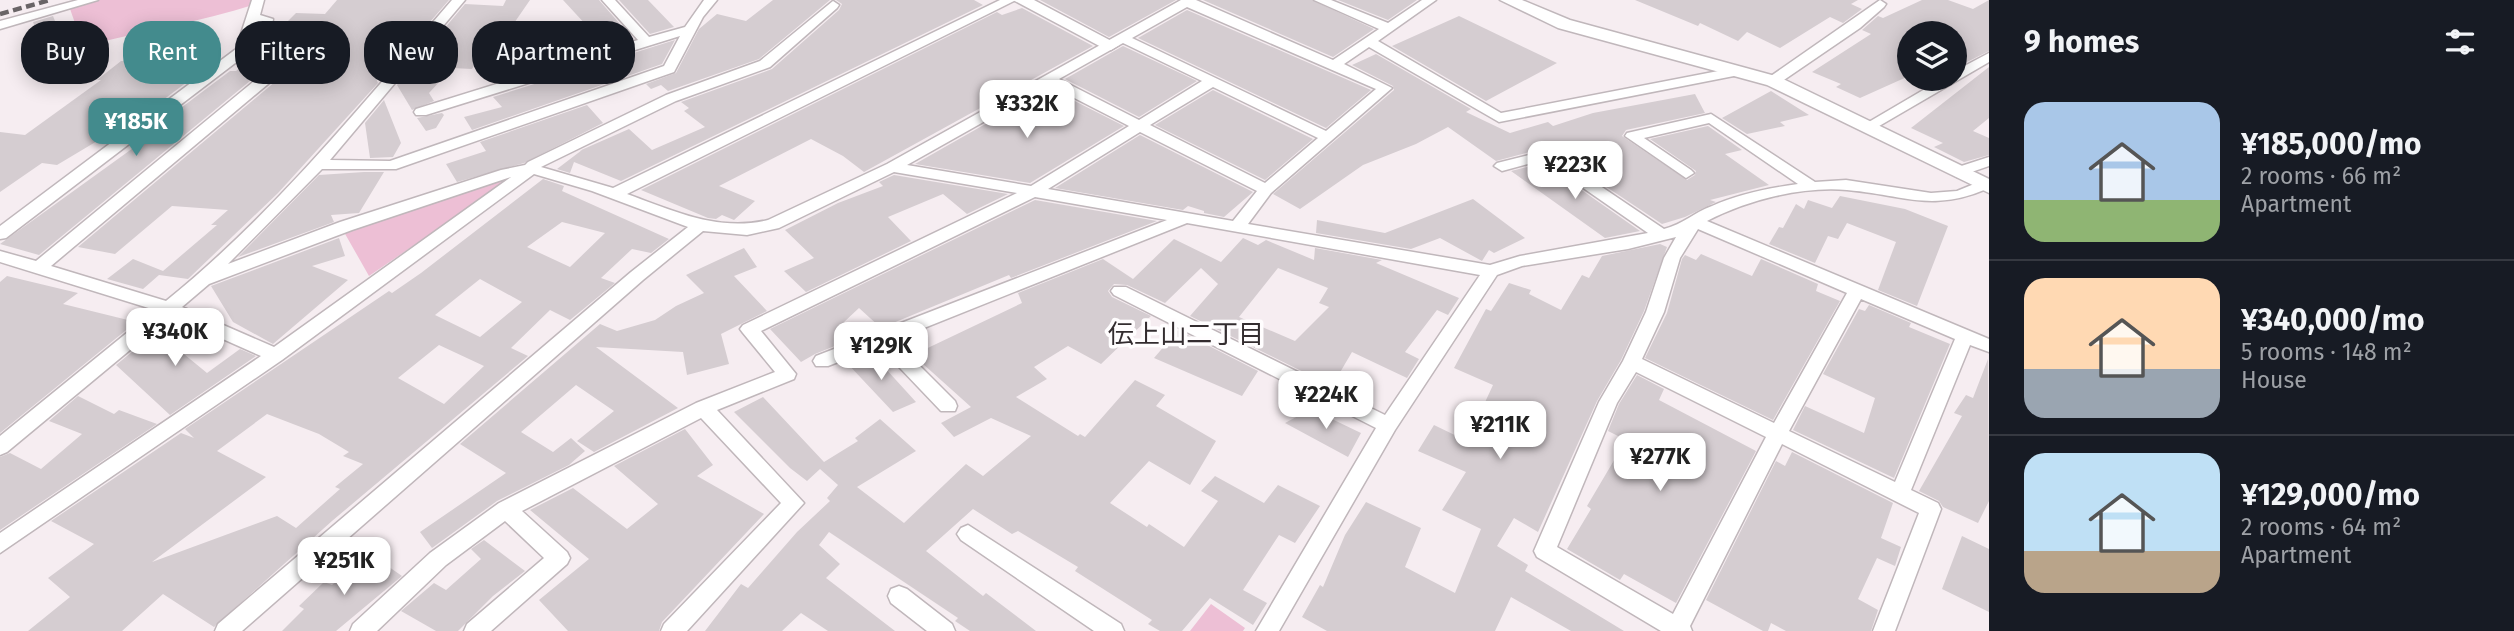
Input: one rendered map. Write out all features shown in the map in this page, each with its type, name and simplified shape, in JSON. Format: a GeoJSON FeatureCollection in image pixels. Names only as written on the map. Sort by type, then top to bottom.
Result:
{"type":"FeatureCollection","features":[{"type":"Feature","properties":{"kind":"street"},"geometry":{"type":"LineString","coordinates":[[0,25],[92,0]]}},
{"type":"Feature","properties":{"kind":"street"},"geometry":{"type":"LineString","coordinates":[[0,234],[242,51],[257,0]]}},
{"type":"Feature","properties":{"kind":"street"},"geometry":{"type":"LineString","coordinates":[[0,447],[203,280],[318,164],[459,0]]}},
{"type":"Feature","properties":{"kind":"street"},"geometry":{"type":"LineString","coordinates":[[608,0],[646,42]]}},
{"type":"Feature","properties":{"kind":"street"},"geometry":{"type":"LineString","coordinates":[[318,164],[391,166],[669,69],[697,15],[711,0]]}},
{"type":"Feature","properties":{"kind":"street"},"geometry":{"type":"LineString","coordinates":[[614,194],[1010,0]]}},
{"type":"Feature","properties":{"kind":"street"},"geometry":{"type":"LineString","coordinates":[[1021,0],[1212,81],[1328,137]]}},
{"type":"Feature","properties":{"kind":"street"},"geometry":{"type":"LineString","coordinates":[[1320,0],[1389,28]]}},
{"type":"Feature","properties":{"kind":"street"},"geometry":{"type":"LineString","coordinates":[[1334,65],[1430,0]]}},
{"type":"Feature","properties":{"kind":"street"},"geometry":{"type":"LineString","coordinates":[[1508,0],[1564,24],[1773,81],[1986,186]]}},
{"type":"Feature","properties":{"kind":"street"},"geometry":{"type":"LineString","coordinates":[[203,280],[346,226],[506,173],[531,169],[614,194],[700,226],[747,230],[773,224],[892,167],[1188,1],[1385,88],[1266,190],[1238,226]]}},
{"type":"Feature","properties":{"kind":"street"},"geometry":{"type":"LineString","coordinates":[[1773,81],[1855,25],[1878,1]]}},
{"type":"Feature","properties":{"kind":"street"},"geometry":{"type":"LineString","coordinates":[[0,544],[276,355],[533,165],[671,99],[765,64],[833,5]]}},
{"type":"Feature","properties":{"kind":"street"},"geometry":{"type":"LineString","coordinates":[[38,268],[269,76],[302,44],[304,36],[264,37],[267,19],[251,19]]}},
{"type":"Feature","properties":{"kind":"street"},"geometry":{"type":"LineString","coordinates":[[421,112],[690,29]]}},
{"type":"Feature","properties":{"kind":"street"},"geometry":{"type":"LineString","coordinates":[[1368,41],[1499,118],[1739,71]]}},
{"type":"Feature","properties":{"kind":"street"},"geometry":{"type":"LineString","coordinates":[[1967,70],[1989,57]]}},
{"type":"Feature","properties":{"kind":"street"},"geometry":{"type":"LineString","coordinates":[[1048,79],[1266,190]]}},
{"type":"Feature","properties":{"kind":"street"},"geometry":{"type":"LineString","coordinates":[[361,631],[438,559],[506,509],[703,408],[787,374],[749,329],[1034,191],[1212,81]]}},
{"type":"Feature","properties":{"kind":"street"},"geometry":{"type":"LineString","coordinates":[[1869,126],[1930,91]]}},
{"type":"Feature","properties":{"kind":"street"},"geometry":{"type":"LineString","coordinates":[[1686,173],[1632,136],[1711,118],[1813,187]]}},
{"type":"Feature","properties":{"kind":"street"},"geometry":{"type":"LineString","coordinates":[[1502,166],[1545,155],[1660,234]]}},
{"type":"Feature","properties":{"kind":"street"},"geometry":{"type":"LineString","coordinates":[[1957,172],[1989,161]]}},
{"type":"Feature","properties":{"kind":"street"},"geometry":{"type":"LineString","coordinates":[[892,167],[1491,271],[1520,261],[1628,244],[1691,225],[1721,205],[1813,187],[1844,185],[1917,197],[1958,195],[1986,186]]}},
{"type":"Feature","properties":{"kind":"street"},"geometry":{"type":"LineString","coordinates":[[822,361],[1183,219]]}},
{"type":"Feature","properties":{"kind":"street"},"geometry":{"type":"LineString","coordinates":[[1691,225],[1989,346]]}},
{"type":"Feature","properties":{"kind":"street"},"geometry":{"type":"LineString","coordinates":[[1691,225],[1672,258],[1655,312],[1632,362],[1608,402],[1545,551],[1679,630],[1778,433],[1857,291]]}},
{"type":"Feature","properties":{"kind":"street"},"geometry":{"type":"LineString","coordinates":[[226,631],[626,285],[700,226]]}},
{"type":"Feature","properties":{"kind":"street"},"geometry":{"type":"LineString","coordinates":[[0,256],[169,307],[276,355]]}},
{"type":"Feature","properties":{"kind":"street"},"geometry":{"type":"LineString","coordinates":[[1267,631],[1388,425],[1491,271]]}},
{"type":"Feature","properties":{"kind":"street"},"geometry":{"type":"LineString","coordinates":[[1120,291],[1388,425]]}},
{"type":"Feature","properties":{"kind":"street"},"geometry":{"type":"LineString","coordinates":[[880,336],[948,406]]}},
{"type":"Feature","properties":{"kind":"street"},"geometry":{"type":"LineString","coordinates":[[1900,493],[1965,337]]}},
{"type":"Feature","properties":{"kind":"street"},"geometry":{"type":"LineString","coordinates":[[1632,362],[1931,509],[1884,631]]}},
{"type":"Feature","properties":{"kind":"street"},"geometry":{"type":"LineString","coordinates":[[672,631],[794,503],[703,408]]}},
{"type":"Feature","properties":{"kind":"street"},"geometry":{"type":"LineString","coordinates":[[475,631],[559,558],[506,509]]}},
{"type":"Feature","properties":{"kind":"street"},"geometry":{"type":"LineString","coordinates":[[968,534],[1113,631]]}},
{"type":"Feature","properties":{"kind":"street"},"geometry":{"type":"LineString","coordinates":[[899,596],[944,631]]}},
{"type":"Feature","properties":{"kind":"shaded area"},"geometry":{"type":"Polygon","coordinates":[[[92,0],[257,0],[256,4],[191,21],[123,21],[123,37],[109,40],[109,21],[74,21],[69,6],[92,0]]]}},
{"type":"Feature","properties":{"kind":"shaded area"},"geometry":{"type":"Polygon","coordinates":[[[500,179],[502,185],[369,276],[344,232],[500,179]]]}},
{"type":"Feature","properties":{"kind":"shaded area"},"geometry":{"type":"Polygon","coordinates":[[[1211,604],[1245,628],[1243,631],[1190,631],[1211,604]]]}},
{"type":"Feature","properties":{"kind":"building"},"geometry":{"type":"Polygon","coordinates":[[[337,0],[449,0],[431,21],[364,21],[364,84],[377,84],[278,193],[188,279],[159,275],[143,289],[107,279],[133,259],[163,271],[217,225],[211,225],[228,210],[172,206],[115,254],[78,247],[272,84],[350,84],[350,21],[288,21],[296,13],[325,14],[337,0]]]}},
{"type":"Feature","properties":{"kind":"building"},"geometry":{"type":"Polygon","coordinates":[[[506,0],[530,0],[516,21],[472,21],[472,69],[458,68],[458,21],[451,21],[465,4],[503,6],[506,0]]]}},
{"type":"Feature","properties":{"kind":"building"},"geometry":{"type":"Polygon","coordinates":[[[563,0],[599,0],[617,21],[582,21],[563,0]]]}},
{"type":"Feature","properties":{"kind":"building"},"geometry":{"type":"Polygon","coordinates":[[[619,0],[648,0],[674,27],[650,34],[619,0]]]}},
{"type":"Feature","properties":{"kind":"building"},"geometry":{"type":"Polygon","coordinates":[[[773,0],[830,0],[759,59],[668,91],[661,85],[651,89],[646,84],[676,73],[699,29],[717,14],[746,21],[773,0]]]}},
{"type":"Feature","properties":{"kind":"building"},"geometry":{"type":"Polygon","coordinates":[[[836,0],[974,0],[983,5],[621,181],[574,162],[570,173],[557,169],[582,150],[579,151],[629,129],[652,150],[705,127],[684,111],[689,108],[681,102],[772,69],[839,10],[842,4],[836,0]]]}},
{"type":"Feature","properties":{"kind":"building"},"geometry":{"type":"Polygon","coordinates":[[[1040,0],[1176,0],[1109,37],[1040,0]]]}},
{"type":"Feature","properties":{"kind":"building"},"geometry":{"type":"Polygon","coordinates":[[[1203,0],[1312,0],[1374,29],[1333,57],[1203,0]]]}},
{"type":"Feature","properties":{"kind":"building"},"geometry":{"type":"Polygon","coordinates":[[[1338,0],[1417,0],[1388,20],[1338,0]]]}},
{"type":"Feature","properties":{"kind":"building"},"geometry":{"type":"Polygon","coordinates":[[[1635,0],[1858,0],[1851,4],[1862,9],[1843,23],[1830,17],[1780,48],[1747,32],[1738,41],[1700,23],[1698,26],[1635,0]]]}},
{"type":"Feature","properties":{"kind":"building"},"geometry":{"type":"Polygon","coordinates":[[[1922,0],[1948,0],[1973,9],[1989,0],[1989,51],[1967,62],[1967,21],[1897,21],[1897,81],[1860,98],[1836,87],[1841,84],[1812,72],[1871,34],[1862,30],[1878,16],[1883,18],[1922,0]]]}},
{"type":"Feature","properties":{"kind":"building"},"geometry":{"type":"Polygon","coordinates":[[[1022,8],[1093,46],[864,172],[843,156],[811,139],[719,186],[755,201],[734,220],[722,215],[716,219],[708,218],[641,190],[997,12],[1002,15],[1022,8]]]}},
{"type":"Feature","properties":{"kind":"building"},"geometry":{"type":"Polygon","coordinates":[[[1187,10],[1371,90],[1326,128],[1138,38],[1187,10]]]}},
{"type":"Feature","properties":{"kind":"building"},"geometry":{"type":"Polygon","coordinates":[[[53,16],[55,21],[36,21],[53,16]]]}},
{"type":"Feature","properties":{"kind":"building"},"geometry":{"type":"Polygon","coordinates":[[[1459,16],[1557,63],[1486,101],[1392,46],[1459,16]]]}},
{"type":"Feature","properties":{"kind":"building"},"geometry":{"type":"Polygon","coordinates":[[[675,40],[662,64],[635,73],[635,53],[675,40]]]}},
{"type":"Feature","properties":{"kind":"building"},"geometry":{"type":"Polygon","coordinates":[[[1123,46],[1197,81],[1139,117],[1065,79],[1123,46]]]}},
{"type":"Feature","properties":{"kind":"building"},"geometry":{"type":"Polygon","coordinates":[[[1376,54],[1471,109],[1466,112],[1510,133],[1548,122],[1553,126],[1593,113],[1695,94],[1705,113],[1626,130],[1622,136],[1687,180],[1695,175],[1696,171],[1650,139],[1708,126],[1742,150],[1725,154],[1769,185],[1710,200],[1716,202],[1685,217],[1662,224],[1551,150],[1544,148],[1496,161],[1448,127],[1416,144],[1363,165],[1300,209],[1273,194],[1394,90],[1393,86],[1352,65],[1376,54]]]}},
{"type":"Feature","properties":{"kind":"building"},"geometry":{"type":"Polygon","coordinates":[[[123,61],[123,84],[184,84],[135,121],[134,119],[57,165],[42,163],[0,192],[0,132],[25,135],[95,84],[109,84],[109,70],[123,61]]]}},
{"type":"Feature","properties":{"kind":"building"},"geometry":{"type":"Polygon","coordinates":[[[1989,67],[1989,118],[1973,131],[1989,138],[1989,155],[1964,162],[1934,147],[1943,143],[1911,128],[1958,91],[1967,91],[1967,84],[1989,67]]]}},
{"type":"Feature","properties":{"kind":"building"},"geometry":{"type":"Polygon","coordinates":[[[230,71],[235,71],[235,84],[246,84],[39,255],[0,244],[147,138],[145,135],[213,84],[221,84],[221,78],[230,71]]]}},
{"type":"Feature","properties":{"kind":"building"},"geometry":{"type":"Polygon","coordinates":[[[437,84],[429,93],[434,101],[412,110],[397,85],[437,84]]]}},
{"type":"Feature","properties":{"kind":"building"},"geometry":{"type":"Polygon","coordinates":[[[535,84],[604,84],[472,130],[464,117],[502,107],[493,97],[535,84]]]}},
{"type":"Feature","properties":{"kind":"building"},"geometry":{"type":"Polygon","coordinates":[[[1049,88],[1124,126],[1030,183],[915,164],[1049,88]]]}},
{"type":"Feature","properties":{"kind":"building"},"geometry":{"type":"Polygon","coordinates":[[[1213,90],[1313,139],[1265,180],[1155,125],[1213,90]]]}},
{"type":"Feature","properties":{"kind":"building"},"geometry":{"type":"Polygon","coordinates":[[[1771,91],[1809,115],[1780,122],[1785,126],[1747,134],[1722,118],[1771,91]]]}},
{"type":"Feature","properties":{"kind":"building"},"geometry":{"type":"Polygon","coordinates":[[[384,100],[401,143],[393,157],[370,158],[365,123],[384,100]]]}},
{"type":"Feature","properties":{"kind":"building"},"geometry":{"type":"Polygon","coordinates":[[[587,105],[603,123],[524,163],[457,182],[446,164],[486,151],[480,142],[587,105]]]}},
{"type":"Feature","properties":{"kind":"building"},"geometry":{"type":"Polygon","coordinates":[[[442,113],[444,115],[436,128],[426,131],[417,118],[442,113]]]}},
{"type":"Feature","properties":{"kind":"building"},"geometry":{"type":"Polygon","coordinates":[[[1140,135],[1253,192],[1224,217],[1188,206],[1183,210],[1055,188],[1140,135]]]}},
{"type":"Feature","properties":{"kind":"building"},"geometry":{"type":"Polygon","coordinates":[[[1543,163],[1640,231],[1605,238],[1511,171],[1543,163]]]}},
{"type":"Feature","properties":{"kind":"building"},"geometry":{"type":"Polygon","coordinates":[[[384,172],[359,213],[331,215],[334,222],[238,257],[319,175],[384,172]]]}},
{"type":"Feature","properties":{"kind":"building"},"geometry":{"type":"Polygon","coordinates":[[[894,175],[1008,194],[967,214],[943,194],[888,217],[911,241],[806,292],[784,271],[814,258],[785,230],[838,203],[883,186],[879,182],[894,175]]]}},
{"type":"Feature","properties":{"kind":"building"},"geometry":{"type":"Polygon","coordinates":[[[543,179],[564,186],[562,191],[669,239],[651,253],[632,249],[601,278],[615,283],[570,320],[550,310],[511,348],[528,356],[332,521],[214,627],[163,594],[122,631],[28,631],[70,597],[48,578],[94,544],[51,521],[181,433],[194,438],[185,429],[389,291],[392,293],[543,179]],[[562,222],[527,247],[570,267],[605,233],[562,222]],[[480,279],[435,315],[480,337],[522,302],[480,279]],[[439,345],[398,378],[444,404],[484,366],[439,345]],[[267,414],[217,451],[266,477],[152,562],[277,516],[296,528],[340,489],[335,487],[363,464],[343,456],[349,452],[319,434],[267,414]]]}},
{"type":"Feature","properties":{"kind":"building"},"geometry":{"type":"Polygon","coordinates":[[[1840,196],[1905,209],[1948,226],[1917,306],[1878,290],[1896,242],[1847,223],[1838,239],[1828,236],[1815,263],[1769,244],[1779,227],[1783,228],[1796,204],[1804,209],[1808,200],[1832,208],[1840,196]]]}},
{"type":"Feature","properties":{"kind":"building"},"geometry":{"type":"Polygon","coordinates":[[[1473,199],[1525,238],[1494,253],[1489,250],[1482,261],[1440,238],[1411,249],[1316,233],[1317,220],[1385,233],[1473,199]]]}},
{"type":"Feature","properties":{"kind":"building"},"geometry":{"type":"Polygon","coordinates":[[[1035,200],[1157,221],[1011,278],[1009,275],[881,328],[859,308],[844,322],[857,337],[801,362],[770,329],[1035,200]]]}},
{"type":"Feature","properties":{"kind":"building"},"geometry":{"type":"Polygon","coordinates":[[[339,238],[345,256],[312,266],[348,280],[273,344],[233,322],[211,286],[339,238]]]}},
{"type":"Feature","properties":{"kind":"building"},"geometry":{"type":"Polygon","coordinates":[[[1243,238],[1258,245],[1266,240],[1314,260],[1315,248],[1382,260],[1376,263],[1459,298],[1448,315],[1437,310],[1405,352],[1419,359],[1407,378],[1352,352],[1332,386],[1190,316],[1218,284],[1201,268],[1165,303],[1127,285],[1114,284],[1108,291],[1112,297],[1151,316],[1101,364],[1068,346],[1034,367],[1047,379],[1016,397],[1078,436],[1080,434],[1085,437],[1135,380],[1165,395],[1156,406],[1216,441],[1190,485],[1149,461],[1110,503],[1184,547],[1218,501],[1201,491],[1215,476],[1264,503],[1278,485],[1320,506],[1295,543],[1279,535],[1243,590],[1267,603],[1253,625],[1210,598],[1182,631],[1160,631],[1148,624],[1152,620],[1075,571],[1078,567],[1018,531],[1012,534],[973,509],[926,551],[983,596],[986,593],[1036,631],[970,631],[955,621],[958,618],[829,532],[819,545],[840,564],[826,578],[895,631],[828,631],[801,613],[782,631],[705,631],[741,584],[748,588],[797,532],[830,501],[827,498],[838,485],[820,469],[807,481],[790,468],[734,412],[763,397],[824,462],[858,441],[855,438],[880,419],[916,451],[857,487],[904,523],[966,464],[983,476],[1031,436],[991,418],[954,437],[941,423],[971,407],[913,355],[1022,303],[1018,293],[1103,259],[1133,279],[1174,239],[1221,262],[1243,238]],[[1278,268],[1239,317],[1295,341],[1329,307],[1319,303],[1328,288],[1278,268]]]}},
{"type":"Feature","properties":{"kind":"building"},"geometry":{"type":"Polygon","coordinates":[[[1660,244],[1667,247],[1644,311],[1621,360],[1597,401],[1538,532],[1514,518],[1497,546],[1528,565],[1525,571],[1624,631],[1571,631],[1511,597],[1495,631],[1327,631],[1302,617],[1320,585],[1323,587],[1345,535],[1366,502],[1421,528],[1405,567],[1455,593],[1481,529],[1442,510],[1466,472],[1418,451],[1434,425],[1467,441],[1493,385],[1454,368],[1486,309],[1491,311],[1509,283],[1531,290],[1529,294],[1561,310],[1582,275],[1589,278],[1602,256],[1660,244]]]}},
{"type":"Feature","properties":{"kind":"building"},"geometry":{"type":"Polygon","coordinates":[[[744,248],[757,267],[734,276],[767,311],[721,334],[729,364],[687,375],[683,352],[596,347],[678,408],[594,452],[577,441],[614,411],[576,385],[521,432],[553,452],[571,438],[585,451],[569,465],[497,501],[432,548],[420,532],[506,473],[460,444],[600,324],[617,331],[655,320],[676,306],[704,293],[686,275],[744,248]]]}},
{"type":"Feature","properties":{"kind":"building"},"geometry":{"type":"Polygon","coordinates":[[[1701,254],[1752,276],[1761,259],[1818,284],[1816,291],[1840,301],[1773,420],[1645,358],[1667,313],[1682,259],[1685,255],[1696,260],[1701,254]]]}},
{"type":"Feature","properties":{"kind":"building"},"geometry":{"type":"Polygon","coordinates":[[[7,276],[78,293],[63,304],[136,322],[0,433],[0,282],[7,276]]]}},
{"type":"Feature","properties":{"kind":"building"},"geometry":{"type":"Polygon","coordinates":[[[1869,305],[1911,323],[1909,327],[1950,344],[1894,478],[1793,430],[1805,406],[1864,433],[1875,398],[1823,374],[1859,309],[1865,311],[1869,305]]]}},
{"type":"Feature","properties":{"kind":"building"},"geometry":{"type":"Polygon","coordinates":[[[177,322],[198,331],[179,350],[207,373],[240,349],[256,356],[170,415],[116,365],[160,329],[177,322]]]}},
{"type":"Feature","properties":{"kind":"building"},"geometry":{"type":"Polygon","coordinates":[[[1178,330],[1258,371],[1242,396],[1154,358],[1178,330]]]}},
{"type":"Feature","properties":{"kind":"building"},"geometry":{"type":"Polygon","coordinates":[[[871,352],[916,402],[893,412],[846,362],[871,352]]]}},
{"type":"Feature","properties":{"kind":"building"},"geometry":{"type":"Polygon","coordinates":[[[1988,359],[1989,501],[1978,523],[1943,507],[1939,501],[1919,491],[1962,416],[1954,413],[1966,395],[1973,398],[1988,359]]]}},
{"type":"Feature","properties":{"kind":"building"},"geometry":{"type":"Polygon","coordinates":[[[1637,375],[1664,389],[1659,400],[1756,451],[1676,603],[1624,574],[1620,580],[1567,549],[1591,509],[1587,506],[1626,440],[1608,431],[1619,404],[1637,375]]]}},
{"type":"Feature","properties":{"kind":"building"},"geometry":{"type":"Polygon","coordinates":[[[78,396],[114,414],[119,410],[157,424],[0,530],[0,457],[10,453],[41,469],[82,434],[49,421],[78,396]]]}},
{"type":"Feature","properties":{"kind":"building"},"geometry":{"type":"Polygon","coordinates":[[[1311,409],[1361,433],[1348,457],[1285,423],[1311,409]]]}},
{"type":"Feature","properties":{"kind":"building"},"geometry":{"type":"Polygon","coordinates":[[[685,429],[713,465],[697,476],[764,514],[662,622],[659,631],[568,631],[539,600],[589,559],[530,510],[573,488],[627,529],[658,504],[614,466],[685,429]]]}},
{"type":"Feature","properties":{"kind":"building"},"geometry":{"type":"Polygon","coordinates":[[[1792,452],[1893,503],[1881,538],[1901,547],[1895,566],[1877,558],[1858,599],[1878,610],[1871,631],[1786,631],[1771,623],[1768,631],[1763,631],[1706,600],[1776,461],[1785,466],[1792,452]]]}},
{"type":"Feature","properties":{"kind":"building"},"geometry":{"type":"Polygon","coordinates":[[[1962,536],[1989,549],[1989,612],[1942,589],[1962,536]]]}},
{"type":"Feature","properties":{"kind":"building"},"geometry":{"type":"Polygon","coordinates":[[[484,540],[525,571],[493,596],[458,631],[436,631],[401,611],[434,583],[446,590],[481,559],[471,549],[484,540]]]}},
{"type":"Feature","properties":{"kind":"building"},"geometry":{"type":"Polygon","coordinates":[[[369,553],[402,576],[336,631],[282,631],[304,609],[299,606],[324,582],[332,585],[369,553]]]}},
{"type":"Feature","properties":{"kind":"railway"},"geometry":{"type":"LineString","coordinates":[[0,14],[50,0]]}},
{"type":"Feature","properties":{"kind":"district","name":"伝上山二丁目"},"geometry":{"type":"Point","coordinates":[1186,334]}}]}
